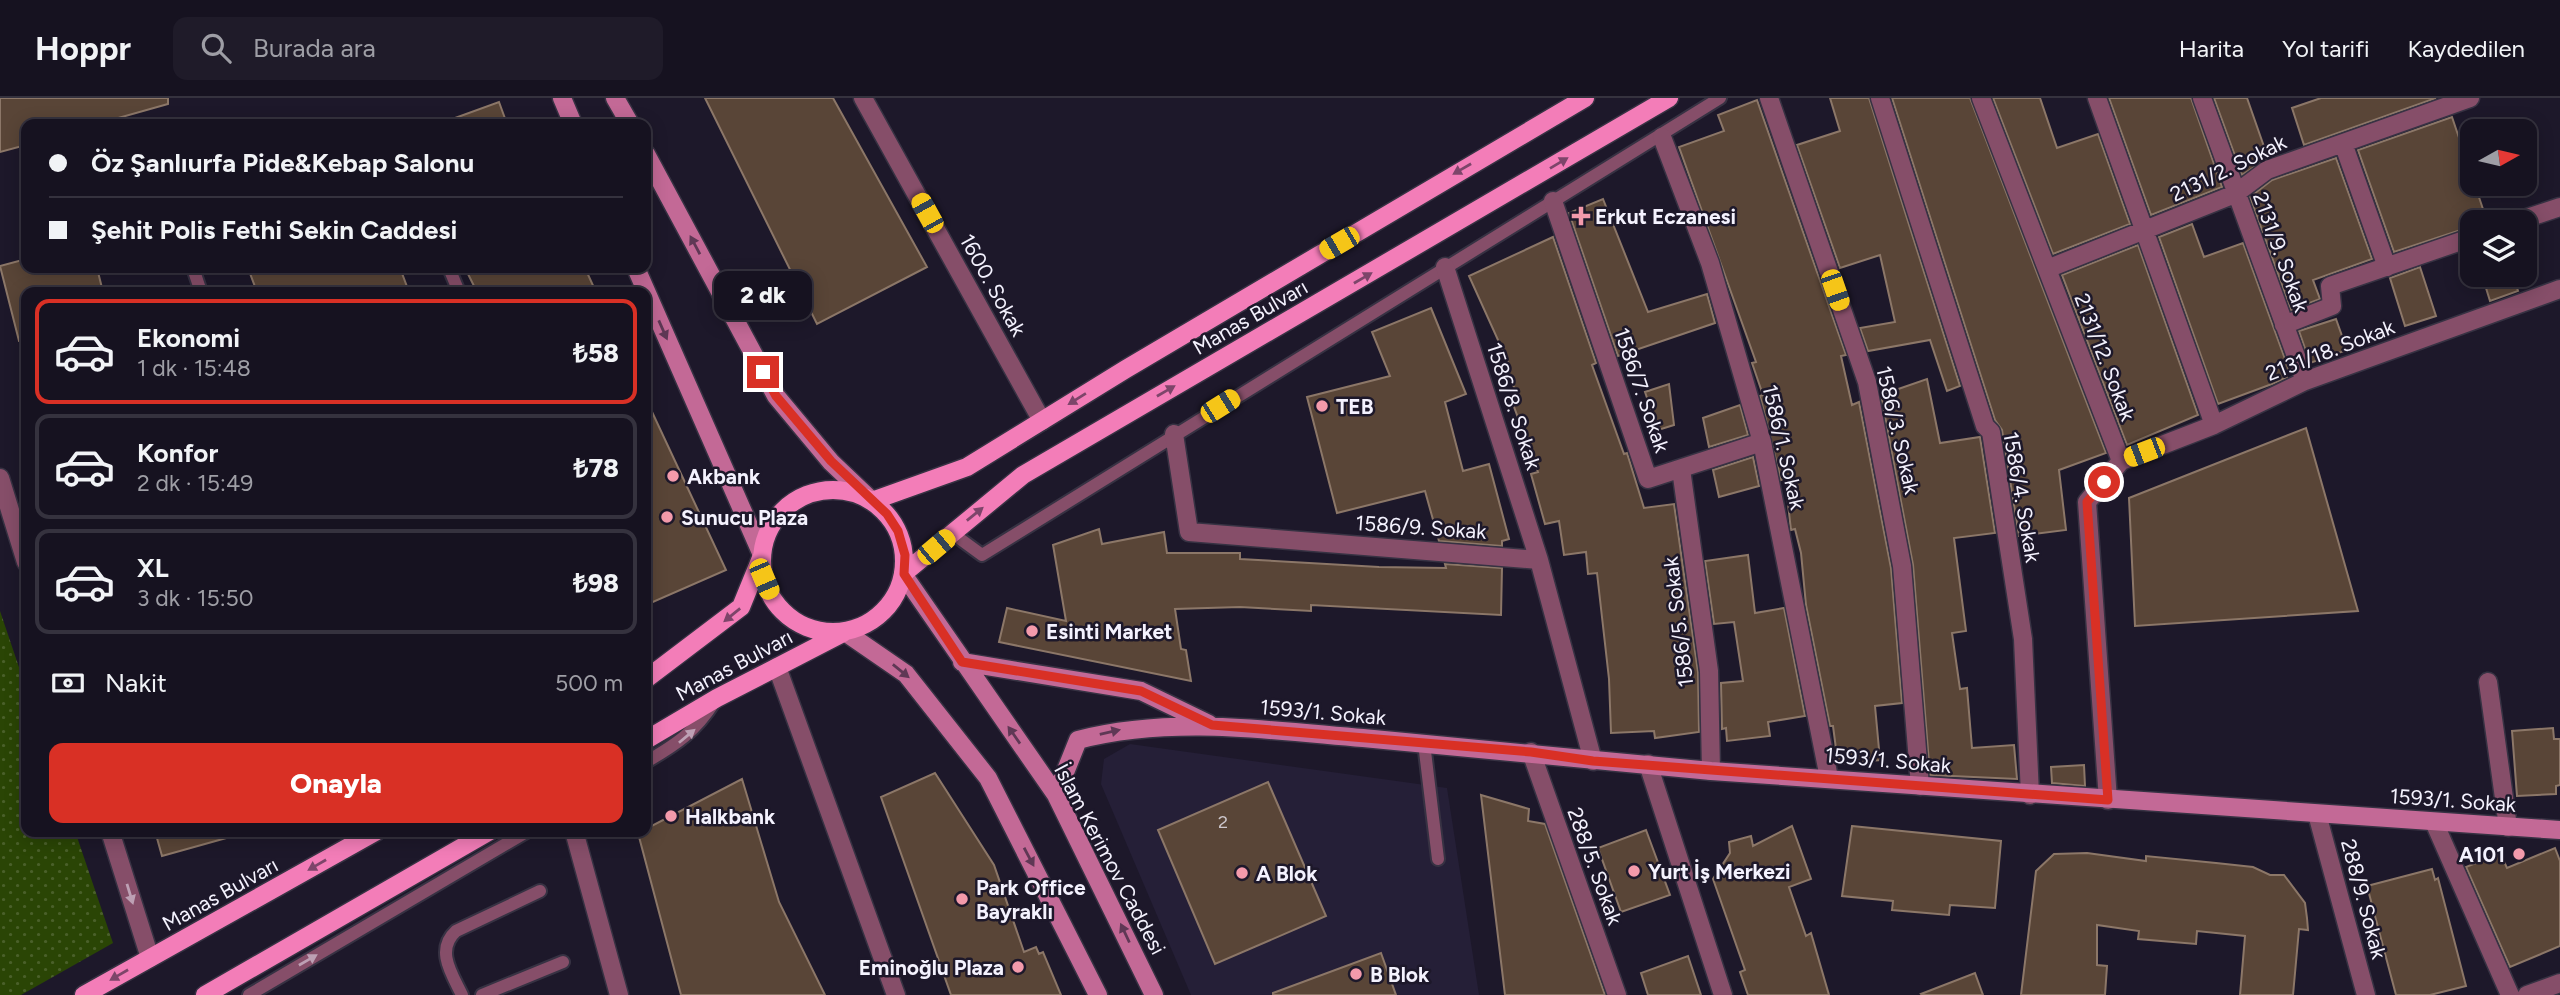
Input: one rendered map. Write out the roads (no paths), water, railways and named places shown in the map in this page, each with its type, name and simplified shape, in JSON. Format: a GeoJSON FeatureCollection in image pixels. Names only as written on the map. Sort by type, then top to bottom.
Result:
{"type":"FeatureCollection","features":[{"type":"Feature","properties":{"kind":"main road","name":"Manas Bulvarı"},"geometry":{"type":"LineString","coordinates":[[904,574],[1024,475],[1669,98]]}},
{"type":"Feature","properties":{"kind":"main road","name":"Manas Bulvarı"},"geometry":{"type":"LineString","coordinates":[[872,501],[967,467],[1581,99]]}},
{"type":"Feature","properties":{"kind":"main road"},"geometry":{"type":"LineString","coordinates":[[831,490],[848,491],[872,501],[887,514],[898,531],[905,555],[904,574],[896,595],[884,612],[866,625],[845,632],[819,631],[786,615],[772,598],[764,579],[762,555],[775,519],[790,504],[809,494],[831,490]]}},
{"type":"Feature","properties":{"kind":"main road","name":"Manas Bulvarı"},"geometry":{"type":"LineString","coordinates":[[651,675],[741,607],[762,555]]}},
{"type":"Feature","properties":{"kind":"main road","name":"Manas Bulvarı"},"geometry":{"type":"LineString","coordinates":[[651,737],[717,698],[845,632]]}},
{"type":"Feature","properties":{"kind":"main road","name":"Manas Bulvarı"},"geometry":{"type":"LineString","coordinates":[[84,995],[180,944],[367,837]]}},
{"type":"Feature","properties":{"kind":"main road"},"geometry":{"type":"LineString","coordinates":[[205,995],[479,837]]}},
{"type":"Feature","properties":{"kind":"street"},"geometry":{"type":"LineString","coordinates":[[562,98],[571,119]]}},
{"type":"Feature","properties":{"kind":"street"},"geometry":{"type":"LineString","coordinates":[[615,98],[627,119]]}},
{"type":"Feature","properties":{"kind":"street","name":"1600. Sokak"},"geometry":{"type":"LineString","coordinates":[[863,98],[1042,421]]}},
{"type":"Feature","properties":{"kind":"street","name":"1586/3. Sokak"},"geometry":{"type":"LineString","coordinates":[[1769,98],[1867,382],[1902,566],[1920,786]]}},
{"type":"Feature","properties":{"kind":"street","name":"1586/4. Sokak"},"geometry":{"type":"LineString","coordinates":[[1880,98],[1981,413],[1991,432],[2022,639],[2030,795]]}},
{"type":"Feature","properties":{"kind":"street","name":"2131/12. Sokak"},"geometry":{"type":"LineString","coordinates":[[1981,98],[2121,461]]}},
{"type":"Feature","properties":{"kind":"street"},"geometry":{"type":"LineString","coordinates":[[2097,98],[2214,425]]}},
{"type":"Feature","properties":{"kind":"street","name":"2131/9. Sokak"},"geometry":{"type":"LineString","coordinates":[[2202,98],[2305,381]]}},
{"type":"Feature","properties":{"kind":"street","name":"2131/2. Sokak"},"geometry":{"type":"LineString","coordinates":[[2047,269],[2235,194],[2267,170],[2470,98]]}},
{"type":"Feature","properties":{"kind":"street","name":"1586/1. Sokak"},"geometry":{"type":"LineString","coordinates":[[1662,137],[1710,263],[1762,442],[1829,778]]}},
{"type":"Feature","properties":{"kind":"street"},"geometry":{"type":"LineString","coordinates":[[2343,143],[2387,267]]}},
{"type":"Feature","properties":{"kind":"street"},"geometry":{"type":"LineString","coordinates":[[651,163],[776,396],[831,461],[872,501]]}},
{"type":"Feature","properties":{"kind":"street","name":"1586/7. Sokak"},"geometry":{"type":"LineString","coordinates":[[1553,201],[1648,479],[1762,442]]}},
{"type":"Feature","properties":{"kind":"street"},"geometry":{"type":"LineString","coordinates":[[2537,215],[2560,207]]}},
{"type":"Feature","properties":{"kind":"street"},"geometry":{"type":"LineString","coordinates":[[2284,325],[2332,306],[2330,286],[2460,242]]}},
{"type":"Feature","properties":{"kind":"street","name":"1586/8. Sokak"},"geometry":{"type":"LineString","coordinates":[[1445,267],[1539,559]]}},
{"type":"Feature","properties":{"kind":"street","name":"2131/18. Sokak"},"geometry":{"type":"LineString","coordinates":[[2121,461],[2214,425],[2305,381],[2560,289]]}},
{"type":"Feature","properties":{"kind":"street"},"geometry":{"type":"LineString","coordinates":[[651,302],[762,555]]}},
{"type":"Feature","properties":{"kind":"street","name":"1586/9. Sokak"},"geometry":{"type":"LineString","coordinates":[[1174,434],[1189,532],[1539,559]]}},
{"type":"Feature","properties":{"kind":"street"},"geometry":{"type":"LineString","coordinates":[[2108,800],[2087,502],[2121,461]]}},
{"type":"Feature","properties":{"kind":"street","name":"1586/5. Sokak"},"geometry":{"type":"LineString","coordinates":[[1681,469],[1709,671],[1711,771]]}},
{"type":"Feature","properties":{"kind":"street"},"geometry":{"type":"LineString","coordinates":[[0,478],[21,546]]}},
{"type":"Feature","properties":{"kind":"street"},"geometry":{"type":"LineString","coordinates":[[1539,559],[1593,761]]}},
{"type":"Feature","properties":{"kind":"street","name":"İslam Kerimov Caddesi"},"geometry":{"type":"LineString","coordinates":[[904,574],[1056,795],[1154,995]]}},
{"type":"Feature","properties":{"kind":"street"},"geometry":{"type":"LineString","coordinates":[[845,632],[906,674],[988,778],[1098,995]]}},
{"type":"Feature","properties":{"kind":"street","name":"1593/1. Sokak"},"geometry":{"type":"LineString","coordinates":[[962,662],[1141,691],[1212,725]]}},
{"type":"Feature","properties":{"kind":"street"},"geometry":{"type":"LineString","coordinates":[[777,667],[895,995]]}},
{"type":"Feature","properties":{"kind":"street"},"geometry":{"type":"LineString","coordinates":[[2488,682],[2508,827]]}},
{"type":"Feature","properties":{"kind":"street","name":"1593/1. Sokak"},"geometry":{"type":"LineString","coordinates":[[1056,795],[1078,740],[1118,729],[1212,725],[1531,752],[1593,761],[1711,771],[2560,830]]}},
{"type":"Feature","properties":{"kind":"street","name":"288/5. Sokak"},"geometry":{"type":"LineString","coordinates":[[1531,752],[1617,995]]}},
{"type":"Feature","properties":{"kind":"street"},"geometry":{"type":"LineString","coordinates":[[1648,764],[1723,995]]}},
{"type":"Feature","properties":{"kind":"street","name":"288/9. Sokak"},"geometry":{"type":"LineString","coordinates":[[2317,814],[2366,995]]}},
{"type":"Feature","properties":{"kind":"street"},"geometry":{"type":"LineString","coordinates":[[2434,822],[2510,995]]}},
{"type":"Feature","properties":{"kind":"street"},"geometry":{"type":"LineString","coordinates":[[112,837],[150,958]]}},
{"type":"Feature","properties":{"kind":"street"},"geometry":{"type":"LineString","coordinates":[[576,837],[619,995]]}},
{"type":"Feature","properties":{"kind":"street"},"geometry":{"type":"LineString","coordinates":[[2527,995],[2560,983]]}},
{"type":"Feature","properties":{"kind":"lane"},"geometry":{"type":"LineString","coordinates":[[952,533],[982,555],[1445,267],[1662,137],[1720,98]]}},
{"type":"Feature","properties":{"kind":"lane"},"geometry":{"type":"LineString","coordinates":[[651,759],[680,742],[700,725],[717,698]]}},
{"type":"Feature","properties":{"kind":"lane"},"geometry":{"type":"LineString","coordinates":[[1424,743],[1438,859]]}},
{"type":"Feature","properties":{"kind":"lane"},"geometry":{"type":"LineString","coordinates":[[249,995],[518,837]]}},
{"type":"Feature","properties":{"kind":"lane"},"geometry":{"type":"LineString","coordinates":[[462,995],[446,958],[450,937],[456,931],[540,891]]}},
{"type":"Feature","properties":{"kind":"lane"},"geometry":{"type":"LineString","coordinates":[[482,995],[563,962]]}},
{"type":"Feature","properties":{"kind":"place","name":"Erkut Eczanesi"},"geometry":{"type":"Point","coordinates":[1581,216]}},
{"type":"Feature","properties":{"kind":"place","name":"TEB"},"geometry":{"type":"Point","coordinates":[1322,406]}},
{"type":"Feature","properties":{"kind":"place","name":"Akbank"},"geometry":{"type":"Point","coordinates":[673,476]}},
{"type":"Feature","properties":{"kind":"place","name":"Sunucu Plaza"},"geometry":{"type":"Point","coordinates":[667,517]}},
{"type":"Feature","properties":{"kind":"place","name":"Esinti Market"},"geometry":{"type":"Point","coordinates":[1032,631]}},
{"type":"Feature","properties":{"kind":"place","name":"Halkbank"},"geometry":{"type":"Point","coordinates":[671,816]}},
{"type":"Feature","properties":{"kind":"place","name":"A101"},"geometry":{"type":"Point","coordinates":[2519,854]}},
{"type":"Feature","properties":{"kind":"place","name":"Yurt İş Merkezi"},"geometry":{"type":"Point","coordinates":[1634,871]}},
{"type":"Feature","properties":{"kind":"place","name":"A Blok"},"geometry":{"type":"Point","coordinates":[1242,873]}},
{"type":"Feature","properties":{"kind":"place","name":"Park Office Bayraklı"},"geometry":{"type":"Point","coordinates":[962,899]}},
{"type":"Feature","properties":{"kind":"place","name":"Eminoğlu Plaza"},"geometry":{"type":"Point","coordinates":[1018,967]}},
{"type":"Feature","properties":{"kind":"place","name":"B Blok"},"geometry":{"type":"Point","coordinates":[1356,974]}}]}
